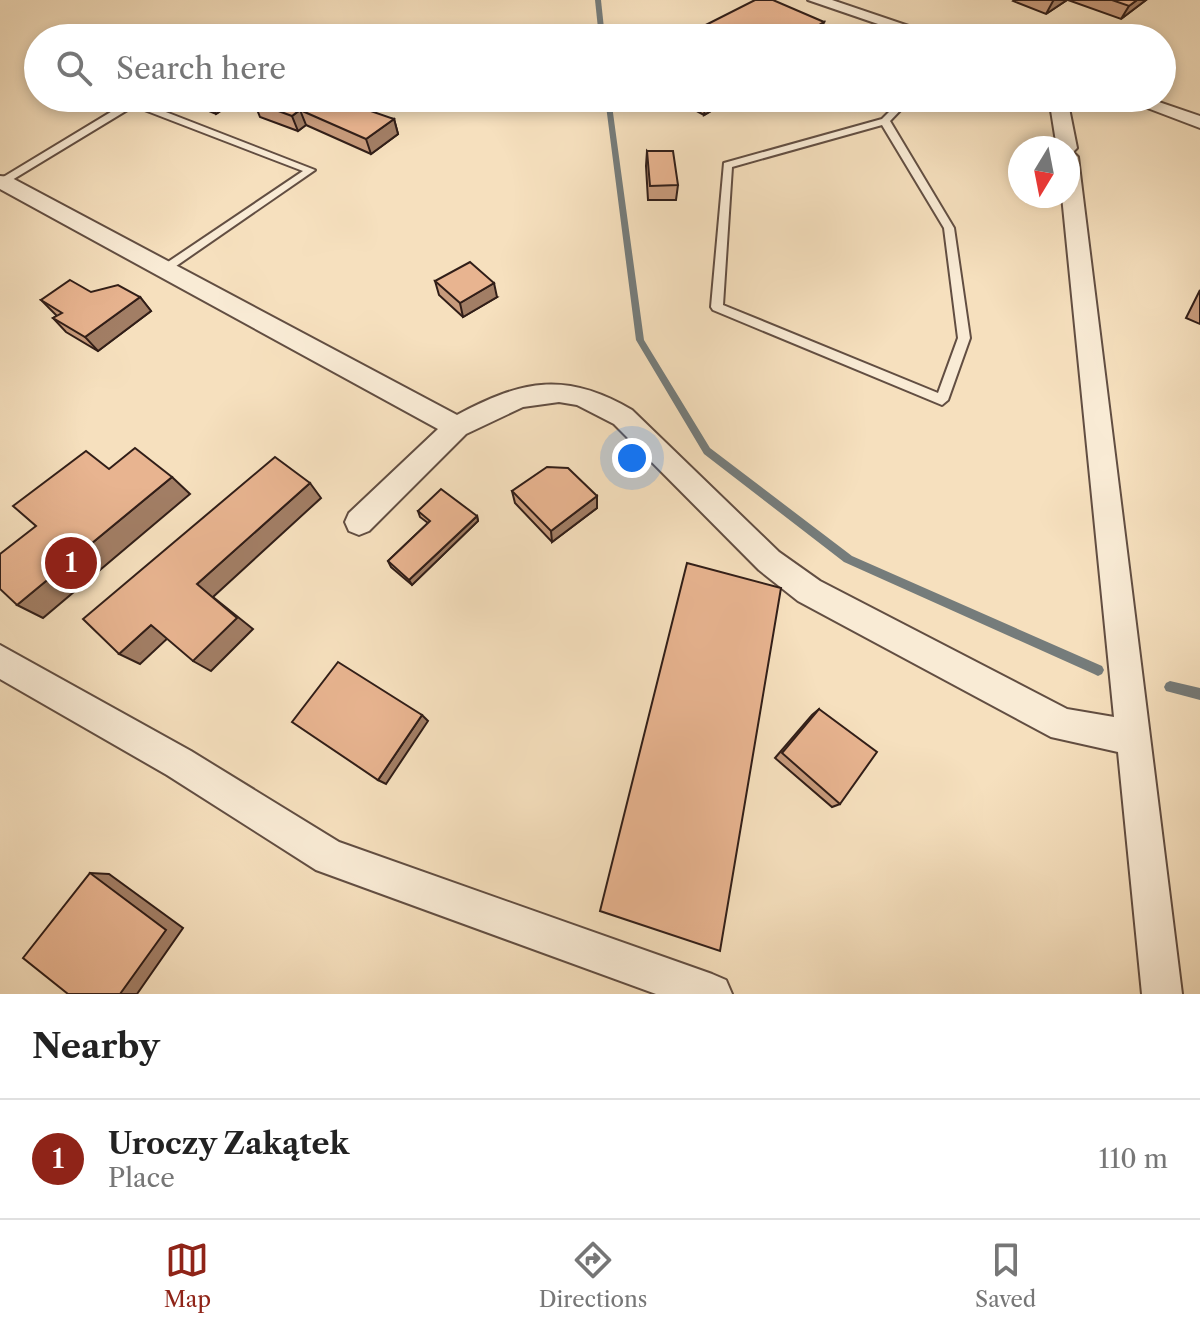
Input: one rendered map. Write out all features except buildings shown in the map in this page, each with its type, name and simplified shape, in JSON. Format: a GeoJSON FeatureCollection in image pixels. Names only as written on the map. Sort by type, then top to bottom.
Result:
{"type":"FeatureCollection","features":[{"type":"Feature","properties":{"kind":"street"},"geometry":{"type":"LineString","coordinates":[[816,0],[892,24]]}},
{"type":"Feature","properties":{"kind":"street"},"geometry":{"type":"LineString","coordinates":[[1063,112],[1066,136]]}},
{"type":"Feature","properties":{"kind":"street"},"geometry":{"type":"LineString","coordinates":[[1171,112],[1200,122]]}},
{"type":"Feature","properties":{"kind":"street"},"geometry":{"type":"LineString","coordinates":[[2,182],[457,427]]}},
{"type":"Feature","properties":{"kind":"street"},"geometry":{"type":"LineString","coordinates":[[1074,208],[1162,994]]}},
{"type":"Feature","properties":{"kind":"street"},"geometry":{"type":"LineString","coordinates":[[359,522],[457,427],[500,404],[543,391],[573,391],[598,400],[623,417],[769,561],[809,591],[1063,725],[1131,737]]}},
{"type":"Feature","properties":{"kind":"street"},"geometry":{"type":"LineString","coordinates":[[2,665],[179,763],[329,857],[712,994]]}},
{"type":"Feature","properties":{"kind":"lane"},"geometry":{"type":"LineString","coordinates":[[2,182],[117,112]]}},
{"type":"Feature","properties":{"kind":"lane"},"geometry":{"type":"LineString","coordinates":[[166,269],[310,170],[167,112]]}},
{"type":"Feature","properties":{"kind":"lane"},"geometry":{"type":"LineString","coordinates":[[885,121],[949,228],[964,338],[942,400],[717,307],[727,165],[885,121],[894,112]]}},
{"type":"Feature","properties":{"kind":"waterway"},"geometry":{"type":"LineString","coordinates":[[598,0],[601,24]]}},
{"type":"Feature","properties":{"kind":"waterway"},"geometry":{"type":"LineString","coordinates":[[610,112],[640,340],[707,451],[848,559],[1098,670]]}},
{"type":"Feature","properties":{"kind":"waterway"},"geometry":{"type":"LineString","coordinates":[[1170,687],[1200,694]]}},
{"type":"Feature","properties":{"kind":"place","name":"Uroczy Zakątek"},"geometry":{"type":"Point","coordinates":[71,563]}}]}
